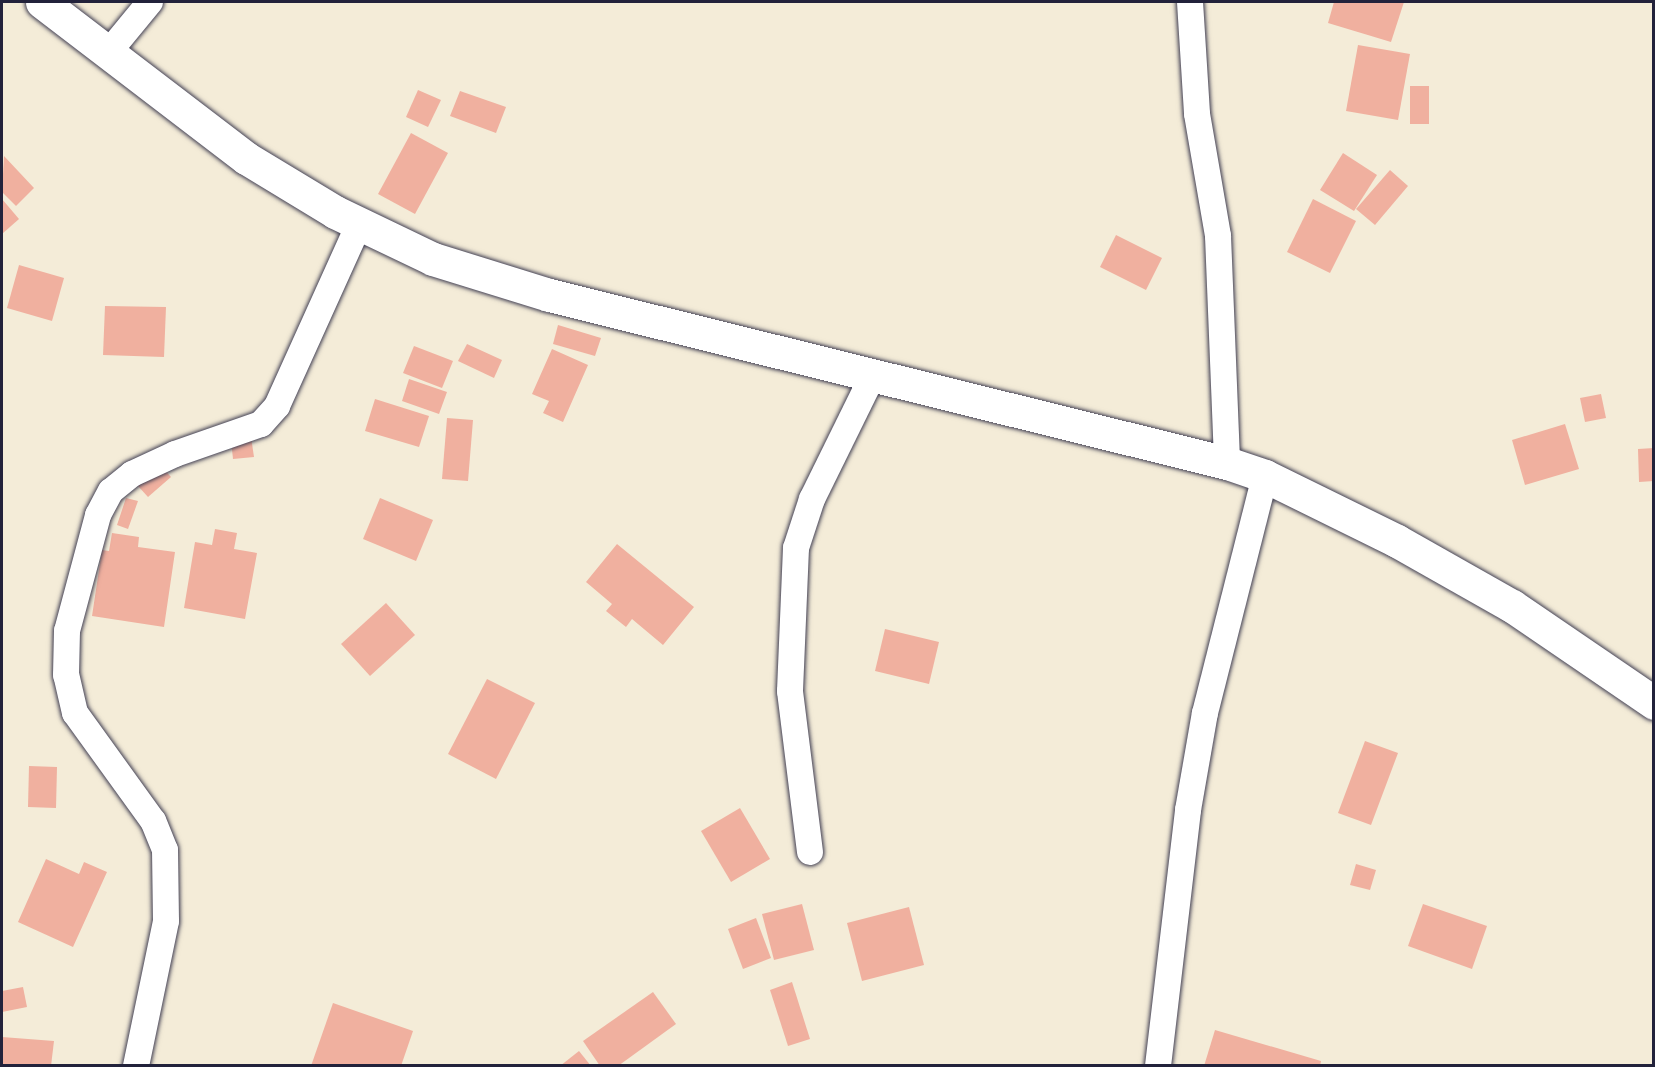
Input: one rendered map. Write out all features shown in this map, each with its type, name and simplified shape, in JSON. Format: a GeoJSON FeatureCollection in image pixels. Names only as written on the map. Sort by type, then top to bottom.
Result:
{"type":"FeatureCollection","features":[{"type":"Feature","properties":{"kind":"main road"},"geometry":{"type":"LineString","coordinates":[[42,2],[246,158],[359,224],[433,259],[549,295],[1227,463],[1264,476],[1397,541],[1512,606],[1653,703]]}},
{"type":"Feature","properties":{"kind":"street"},"geometry":{"type":"LineString","coordinates":[[108,53],[150,2]]}},
{"type":"Feature","properties":{"kind":"street"},"geometry":{"type":"LineString","coordinates":[[1190,2],[1197,114],[1218,236],[1227,463]]}},
{"type":"Feature","properties":{"kind":"street"},"geometry":{"type":"LineString","coordinates":[[136,1065],[166,921],[165,850],[153,820],[75,713],[66,675],[67,631],[98,515],[111,491],[132,474],[175,454],[261,424],[277,406],[359,224]]}},
{"type":"Feature","properties":{"kind":"street"},"geometry":{"type":"LineString","coordinates":[[810,852],[790,691],[796,548],[812,498],[873,375]]}},
{"type":"Feature","properties":{"kind":"street"},"geometry":{"type":"LineString","coordinates":[[1158,1065],[1188,810],[1205,713],[1264,476]]}},
{"type":"Feature","properties":{"kind":"building"},"geometry":{"type":"Polygon","coordinates":[[[1334,2],[1404,2],[1391,42],[1328,23],[1334,2]]]}},
{"type":"Feature","properties":{"kind":"building"},"geometry":{"type":"Polygon","coordinates":[[[1358,45],[1410,54],[1398,120],[1346,111],[1358,45]]]}},
{"type":"Feature","properties":{"kind":"building"},"geometry":{"type":"Polygon","coordinates":[[[1410,86],[1429,86],[1429,124],[1410,124],[1410,86]]]}},
{"type":"Feature","properties":{"kind":"building"},"geometry":{"type":"Polygon","coordinates":[[[418,90],[441,100],[428,127],[406,117],[418,90]]]}},
{"type":"Feature","properties":{"kind":"building"},"geometry":{"type":"Polygon","coordinates":[[[460,91],[506,107],[496,133],[450,116],[460,91]]]}},
{"type":"Feature","properties":{"kind":"building"},"geometry":{"type":"Polygon","coordinates":[[[411,133],[448,153],[415,214],[378,194],[411,133]]]}},
{"type":"Feature","properties":{"kind":"building"},"geometry":{"type":"Polygon","coordinates":[[[1343,153],[1377,175],[1354,211],[1320,190],[1343,153]]]}},
{"type":"Feature","properties":{"kind":"building"},"geometry":{"type":"Polygon","coordinates":[[[4,156],[34,188],[16,206],[2,192],[4,156]]]}},
{"type":"Feature","properties":{"kind":"building"},"geometry":{"type":"Polygon","coordinates":[[[1390,170],[1408,186],[1375,225],[1356,209],[1390,170]]]}},
{"type":"Feature","properties":{"kind":"building"},"geometry":{"type":"Polygon","coordinates":[[[2,199],[19,219],[2,234],[2,199]]]}},
{"type":"Feature","properties":{"kind":"building"},"geometry":{"type":"Polygon","coordinates":[[[1313,199],[1356,221],[1330,273],[1287,252],[1313,199]]]}},
{"type":"Feature","properties":{"kind":"building"},"geometry":{"type":"Polygon","coordinates":[[[1116,235],[1162,258],[1146,290],[1100,267],[1116,235]]]}},
{"type":"Feature","properties":{"kind":"building"},"geometry":{"type":"Polygon","coordinates":[[[19,265],[64,278],[52,321],[7,308],[19,265]]]}},
{"type":"Feature","properties":{"kind":"building"},"geometry":{"type":"Polygon","coordinates":[[[105,306],[166,307],[164,357],[103,355],[105,306]]]}},
{"type":"Feature","properties":{"kind":"building"},"geometry":{"type":"Polygon","coordinates":[[[558,325],[601,338],[595,356],[553,344],[558,325]]]}},
{"type":"Feature","properties":{"kind":"building"},"geometry":{"type":"Polygon","coordinates":[[[467,344],[502,360],[494,378],[458,361],[467,344]]]}},
{"type":"Feature","properties":{"kind":"building"},"geometry":{"type":"Polygon","coordinates":[[[414,346],[453,361],[442,388],[403,373],[414,346]]]}},
{"type":"Feature","properties":{"kind":"building"},"geometry":{"type":"Polygon","coordinates":[[[552,349],[588,365],[563,422],[543,413],[549,401],[532,394],[552,349]]]}},
{"type":"Feature","properties":{"kind":"building"},"geometry":{"type":"Polygon","coordinates":[[[409,379],[447,392],[439,414],[402,401],[409,379]]]}},
{"type":"Feature","properties":{"kind":"building"},"geometry":{"type":"Polygon","coordinates":[[[1601,394],[1606,418],[1585,422],[1580,398],[1601,394]]]}},
{"type":"Feature","properties":{"kind":"building"},"geometry":{"type":"Polygon","coordinates":[[[375,399],[429,416],[419,447],[365,431],[375,399]]]}},
{"type":"Feature","properties":{"kind":"building"},"geometry":{"type":"Polygon","coordinates":[[[447,418],[473,420],[468,481],[442,479],[447,418]]]}},
{"type":"Feature","properties":{"kind":"building"},"geometry":{"type":"Polygon","coordinates":[[[1565,424],[1579,469],[1525,485],[1512,440],[1565,424]]]}},
{"type":"Feature","properties":{"kind":"building"},"geometry":{"type":"Polygon","coordinates":[[[251,437],[254,457],[233,459],[231,440],[251,437]]]}},
{"type":"Feature","properties":{"kind":"building"},"geometry":{"type":"Polygon","coordinates":[[[1654,448],[1654,481],[1639,482],[1638,449],[1654,448]]]}},
{"type":"Feature","properties":{"kind":"building"},"geometry":{"type":"Polygon","coordinates":[[[161,466],[171,477],[148,497],[138,486],[161,466]]]}},
{"type":"Feature","properties":{"kind":"building"},"geometry":{"type":"Polygon","coordinates":[[[126,498],[138,501],[128,529],[117,525],[126,498]]]}},
{"type":"Feature","properties":{"kind":"building"},"geometry":{"type":"Polygon","coordinates":[[[380,498],[433,520],[416,561],[363,539],[380,498]]]}},
{"type":"Feature","properties":{"kind":"building"},"geometry":{"type":"Polygon","coordinates":[[[215,529],[237,533],[234,549],[257,553],[245,619],[184,608],[195,542],[212,545],[215,529]]]}},
{"type":"Feature","properties":{"kind":"building"},"geometry":{"type":"Polygon","coordinates":[[[112,533],[139,537],[138,547],[175,552],[164,627],[92,616],[102,550],[109,551],[112,533]]]}},
{"type":"Feature","properties":{"kind":"building"},"geometry":{"type":"Polygon","coordinates":[[[617,544],[694,607],[663,645],[632,619],[626,627],[606,611],[612,604],[586,582],[617,544]]]}},
{"type":"Feature","properties":{"kind":"building"},"geometry":{"type":"Polygon","coordinates":[[[386,603],[415,635],[370,676],[341,644],[386,603]]]}},
{"type":"Feature","properties":{"kind":"building"},"geometry":{"type":"Polygon","coordinates":[[[885,629],[939,642],[929,684],[875,671],[885,629]]]}},
{"type":"Feature","properties":{"kind":"building"},"geometry":{"type":"Polygon","coordinates":[[[487,679],[535,703],[496,779],[448,754],[487,679]]]}},
{"type":"Feature","properties":{"kind":"building"},"geometry":{"type":"Polygon","coordinates":[[[1365,741],[1398,753],[1371,825],[1338,813],[1365,741]]]}},
{"type":"Feature","properties":{"kind":"building"},"geometry":{"type":"Polygon","coordinates":[[[29,766],[57,767],[56,808],[28,807],[29,766]]]}},
{"type":"Feature","properties":{"kind":"building"},"geometry":{"type":"Polygon","coordinates":[[[740,808],[770,859],[731,882],[701,831],[740,808]]]}},
{"type":"Feature","properties":{"kind":"building"},"geometry":{"type":"Polygon","coordinates":[[[46,859],[79,874],[84,862],[107,872],[73,947],[18,922],[46,859]]]}},
{"type":"Feature","properties":{"kind":"building"},"geometry":{"type":"Polygon","coordinates":[[[1356,864],[1376,870],[1370,890],[1350,885],[1356,864]]]}},
{"type":"Feature","properties":{"kind":"building"},"geometry":{"type":"Polygon","coordinates":[[[802,904],[814,950],[774,960],[762,914],[802,904]]]}},
{"type":"Feature","properties":{"kind":"building"},"geometry":{"type":"Polygon","coordinates":[[[1423,904],[1487,926],[1472,969],[1408,946],[1423,904]]]}},
{"type":"Feature","properties":{"kind":"building"},"geometry":{"type":"Polygon","coordinates":[[[909,907],[924,965],[862,981],[847,923],[909,907]]]}},
{"type":"Feature","properties":{"kind":"building"},"geometry":{"type":"Polygon","coordinates":[[[756,918],[771,958],[743,969],[728,929],[756,918]]]}},
{"type":"Feature","properties":{"kind":"building"},"geometry":{"type":"Polygon","coordinates":[[[792,982],[810,1039],[788,1046],[770,990],[792,982]]]}},
{"type":"Feature","properties":{"kind":"building"},"geometry":{"type":"Polygon","coordinates":[[[23,987],[27,1007],[2,1012],[2,991],[23,987]]]}},
{"type":"Feature","properties":{"kind":"building"},"geometry":{"type":"Polygon","coordinates":[[[653,992],[676,1024],[618,1066],[600,1066],[583,1041],[653,992]]]}},
{"type":"Feature","properties":{"kind":"building"},"geometry":{"type":"Polygon","coordinates":[[[333,1003],[413,1031],[401,1066],[311,1066],[333,1003]]]}},
{"type":"Feature","properties":{"kind":"building"},"geometry":{"type":"Polygon","coordinates":[[[1215,1030],[1321,1061],[1320,1066],[1204,1066],[1215,1030]]]}},
{"type":"Feature","properties":{"kind":"building"},"geometry":{"type":"Polygon","coordinates":[[[2,1037],[54,1041],[51,1066],[2,1066],[2,1037]]]}},
{"type":"Feature","properties":{"kind":"building"},"geometry":{"type":"Polygon","coordinates":[[[579,1051],[591,1066],[560,1066],[579,1051]]]}}]}
